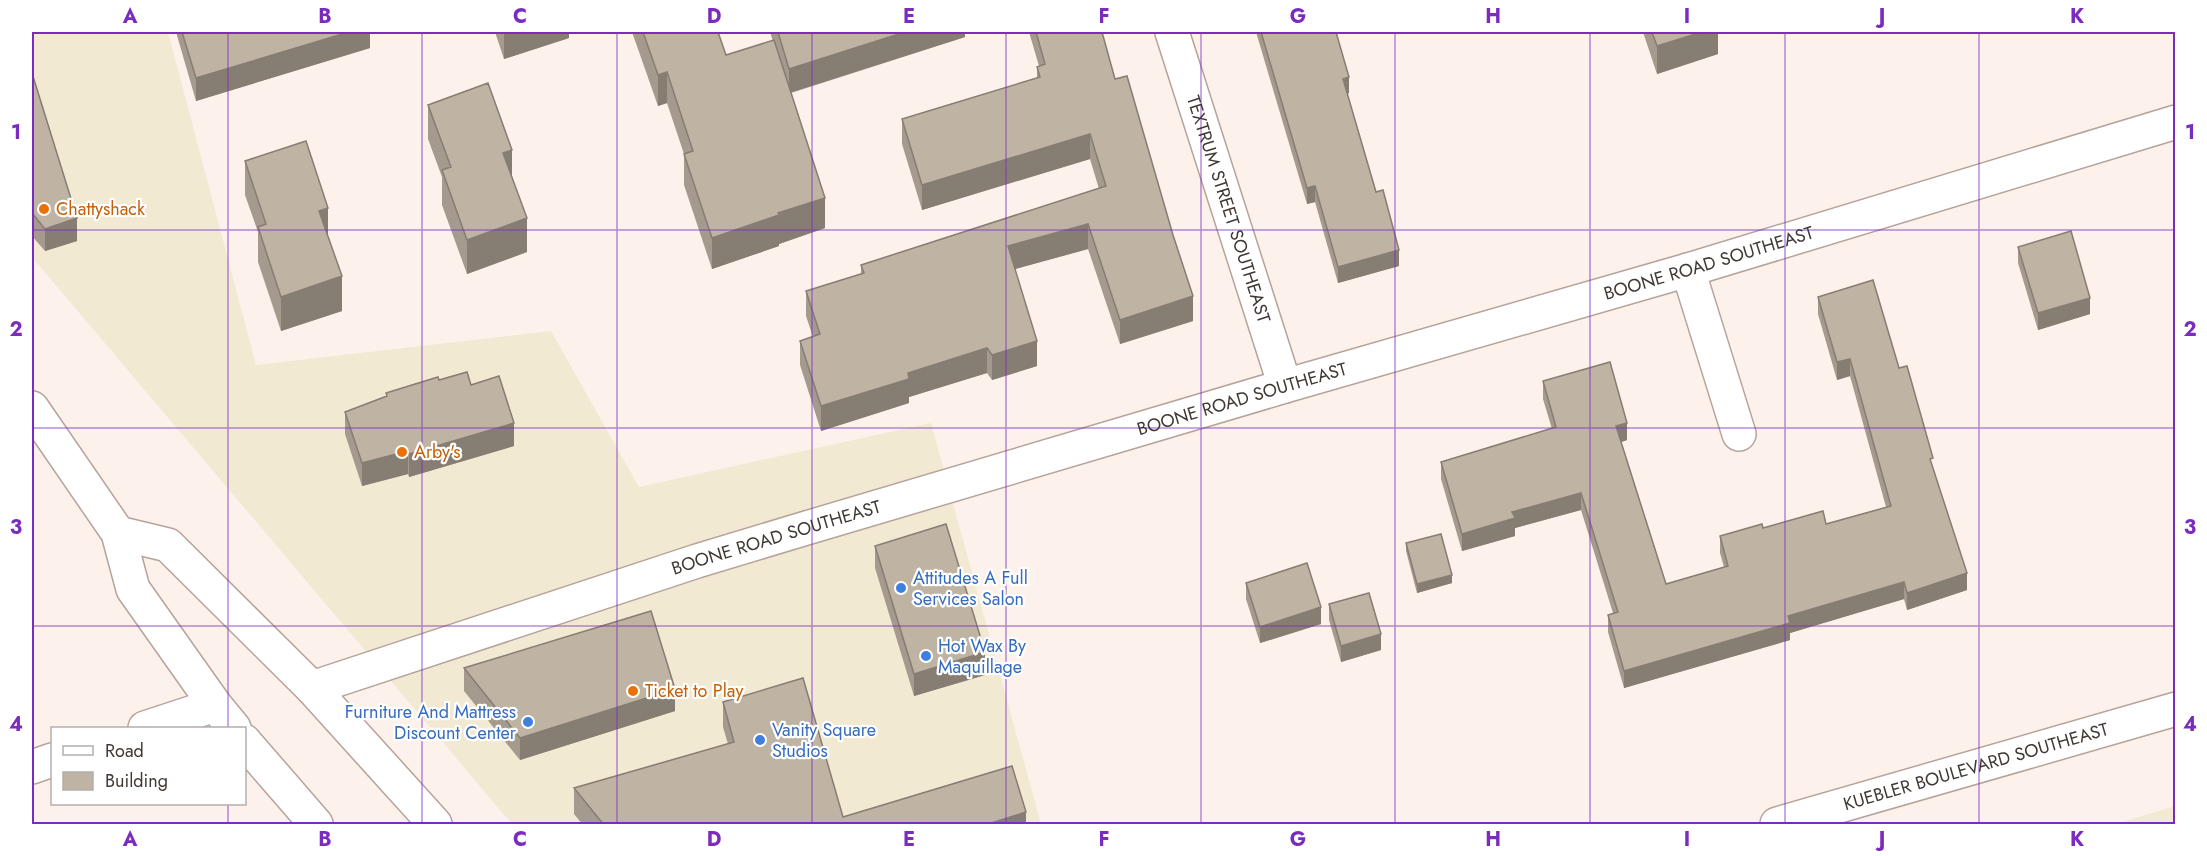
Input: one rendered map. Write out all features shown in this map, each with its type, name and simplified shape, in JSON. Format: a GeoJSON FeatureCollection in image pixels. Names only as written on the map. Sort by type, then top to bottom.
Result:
{"type":"FeatureCollection","features":[{"type":"Feature","properties":{"kind":"street","name":"TEXTRUM STREET SOUTHEAST"},"geometry":{"type":"LineString","coordinates":[[1172,32],[1285,386]]}},
{"type":"Feature","properties":{"kind":"street","name":"BOONE ROAD SOUTHEAST"},"geometry":{"type":"LineString","coordinates":[[312,688],[698,561],[1285,386],[1688,270],[2175,122]]}},
{"type":"Feature","properties":{"kind":"street"},"geometry":{"type":"LineString","coordinates":[[1688,270],[1739,434]]}},
{"type":"Feature","properties":{"kind":"street"},"geometry":{"type":"LineString","coordinates":[[32,408],[118,532],[134,589],[225,717],[158,727]]}},
{"type":"Feature","properties":{"kind":"street"},"geometry":{"type":"LineString","coordinates":[[118,532],[168,545],[312,688],[435,825]]}},
{"type":"Feature","properties":{"kind":"street","name":"KUEBLER BOULEVARD SOUTHEAST"},"geometry":{"type":"LineString","coordinates":[[1777,825],[2175,709]]}},
{"type":"Feature","properties":{"kind":"street"},"geometry":{"type":"LineString","coordinates":[[246,743],[316,825]]}},
{"type":"Feature","properties":{"kind":"street"},"geometry":{"type":"LineString","coordinates":[[32,767],[51,760]]}},
{"type":"Feature","properties":{"kind":"shaded area"},"geometry":{"type":"Polygon","coordinates":[[[32,32],[168,32],[256,365],[551,331],[639,487],[931,423],[1041,824],[512,824],[32,257],[32,32]]]}},
{"type":"Feature","properties":{"kind":"shaded area"},"geometry":{"type":"Polygon","coordinates":[[[2175,806],[2175,824],[2116,824],[2175,806]]]}},
{"type":"Feature","properties":{"kind":"building"},"geometry":{"type":"Polygon","coordinates":[[[182,32],[349,32],[196,78],[182,32]]]}},
{"type":"Feature","properties":{"kind":"building"},"geometry":{"type":"Polygon","coordinates":[[[643,32],[718,32],[726,55],[774,40],[825,198],[712,238],[684,154],[693,151],[667,72],[658,75],[643,32]]]}},
{"type":"Feature","properties":{"kind":"building"},"geometry":{"type":"Polygon","coordinates":[[[778,32],[905,32],[789,69],[778,32]]]}},
{"type":"Feature","properties":{"kind":"building"},"geometry":{"type":"Polygon","coordinates":[[[1036,32],[1102,32],[1115,79],[1127,76],[1193,296],[1120,320],[1088,224],[1008,246],[1037,341],[992,355],[987,348],[908,373],[909,379],[821,406],[800,341],[820,334],[806,291],[864,273],[861,265],[1106,186],[1090,134],[922,185],[902,119],[1040,77],[1037,67],[1045,64],[1036,32]]]}},
{"type":"Feature","properties":{"kind":"building"},"geometry":{"type":"Polygon","coordinates":[[[1261,32],[1336,32],[1349,77],[1343,79],[1376,192],[1383,190],[1399,250],[1338,267],[1315,186],[1307,188],[1261,32]]]}},
{"type":"Feature","properties":{"kind":"building"},"geometry":{"type":"Polygon","coordinates":[[[1652,32],[1702,32],[1657,46],[1652,32]]]}},
{"type":"Feature","properties":{"kind":"building"},"geometry":{"type":"Polygon","coordinates":[[[32,73],[77,218],[45,229],[32,213],[32,73]]]}},
{"type":"Feature","properties":{"kind":"building"},"geometry":{"type":"Polygon","coordinates":[[[488,83],[512,150],[503,153],[527,218],[467,240],[442,170],[451,167],[428,105],[488,83]]]}},
{"type":"Feature","properties":{"kind":"building"},"geometry":{"type":"Polygon","coordinates":[[[306,141],[328,208],[319,211],[342,276],[281,297],[258,227],[266,224],[245,161],[306,141]]]}},
{"type":"Feature","properties":{"kind":"building"},"geometry":{"type":"Polygon","coordinates":[[[2071,231],[2090,298],[2038,313],[2018,247],[2071,231]]]}},
{"type":"Feature","properties":{"kind":"building"},"geometry":{"type":"Polygon","coordinates":[[[1873,280],[1899,368],[1907,366],[1933,458],[1930,459],[1967,573],[1907,593],[1904,582],[1788,616],[1790,623],[1624,671],[1608,615],[1618,612],[1581,493],[1512,512],[1515,518],[1462,534],[1441,462],[1556,427],[1543,381],[1610,362],[1627,423],[1616,426],[1666,584],[1728,566],[1720,536],[1762,524],[1763,528],[1823,511],[1826,524],[1891,506],[1850,359],[1837,362],[1818,297],[1873,280]]]}},
{"type":"Feature","properties":{"kind":"building"},"geometry":{"type":"Polygon","coordinates":[[[467,372],[471,385],[499,376],[514,423],[409,454],[408,451],[362,463],[345,412],[387,396],[386,393],[438,377],[439,380],[467,372]]]}},
{"type":"Feature","properties":{"kind":"building"},"geometry":{"type":"Polygon","coordinates":[[[946,524],[985,652],[914,674],[875,546],[946,524]]]}},
{"type":"Feature","properties":{"kind":"building"},"geometry":{"type":"Polygon","coordinates":[[[1441,534],[1452,575],[1417,584],[1406,543],[1441,534]]]}},
{"type":"Feature","properties":{"kind":"building"},"geometry":{"type":"Polygon","coordinates":[[[1307,563],[1321,607],[1260,627],[1246,583],[1307,563]]]}},
{"type":"Feature","properties":{"kind":"building"},"geometry":{"type":"Polygon","coordinates":[[[1369,593],[1381,634],[1341,646],[1329,604],[1369,593]]]}},
{"type":"Feature","properties":{"kind":"building"},"geometry":{"type":"Polygon","coordinates":[[[651,611],[675,689],[520,738],[464,668],[651,611]]]}},
{"type":"Feature","properties":{"kind":"building"},"geometry":{"type":"Polygon","coordinates":[[[803,678],[843,817],[1012,766],[1026,812],[985,825],[604,825],[574,788],[734,742],[723,702],[803,678]]]}},
{"type":"Feature","properties":{"kind":"place","name":"Chattyshack"},"geometry":{"type":"Point","coordinates":[44,209]}},
{"type":"Feature","properties":{"kind":"place","name":"Arby's"},"geometry":{"type":"Point","coordinates":[402,452]}},
{"type":"Feature","properties":{"kind":"place","name":"Attitudes A Full Services Salon"},"geometry":{"type":"Point","coordinates":[901,588]}},
{"type":"Feature","properties":{"kind":"place","name":"Hot Wax By Maquillage"},"geometry":{"type":"Point","coordinates":[926,656]}},
{"type":"Feature","properties":{"kind":"place","name":"Ticket to Play"},"geometry":{"type":"Point","coordinates":[633,691]}},
{"type":"Feature","properties":{"kind":"place","name":"Furniture And Mattress Discount Center"},"geometry":{"type":"Point","coordinates":[528,722]}},
{"type":"Feature","properties":{"kind":"place","name":"Vanity Square Studios"},"geometry":{"type":"Point","coordinates":[760,740]}}]}
